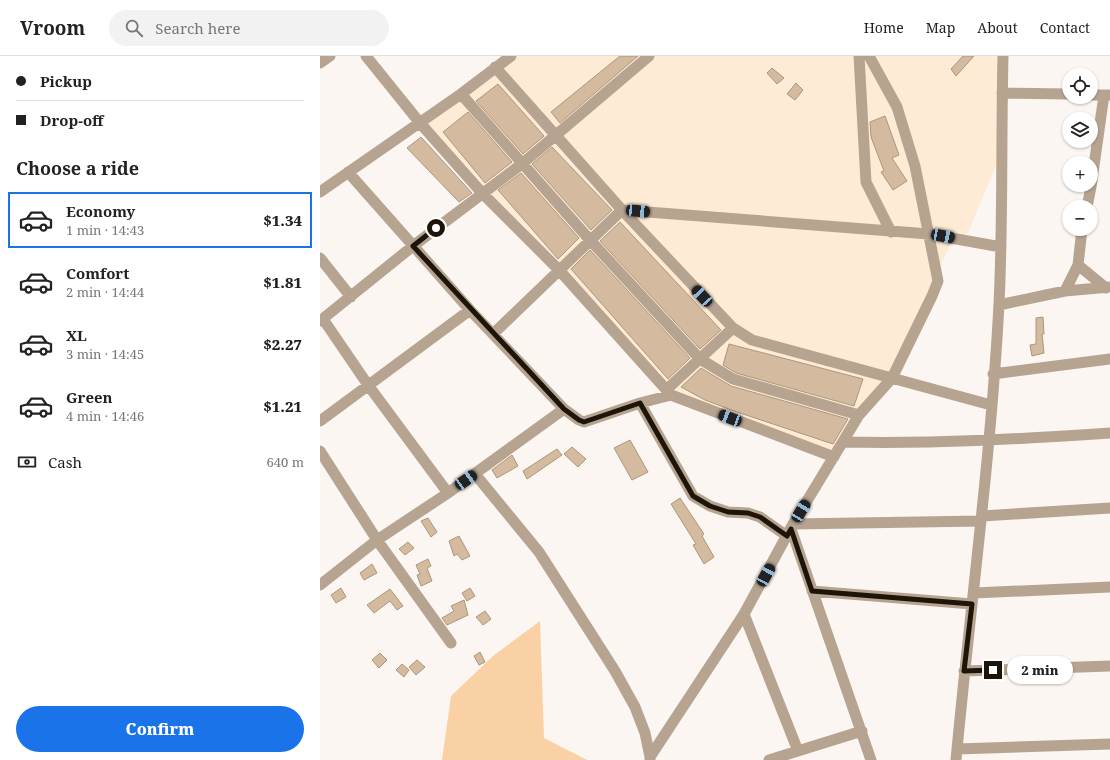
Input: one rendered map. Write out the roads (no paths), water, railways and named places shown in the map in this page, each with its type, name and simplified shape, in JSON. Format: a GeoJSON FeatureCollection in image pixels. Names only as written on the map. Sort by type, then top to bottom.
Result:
{"type":"FeatureCollection","features":[{"type":"Feature","properties":{"kind":"street"},"geometry":{"type":"LineString","coordinates":[[320,63],[330,56]]}},
{"type":"Feature","properties":{"kind":"street"},"geometry":{"type":"LineString","coordinates":[[366,56],[420,123],[482,193],[558,270],[668,393],[834,457]]}},
{"type":"Feature","properties":{"kind":"street"},"geometry":{"type":"LineString","coordinates":[[320,192],[461,94],[511,56]]}},
{"type":"Feature","properties":{"kind":"street"},"geometry":{"type":"LineString","coordinates":[[448,493],[321,320],[351,298],[413,246],[523,163],[649,56]]}},
{"type":"Feature","properties":{"kind":"street"},"geometry":{"type":"LineString","coordinates":[[859,56],[866,182],[891,232]]}},
{"type":"Feature","properties":{"kind":"street"},"geometry":{"type":"LineString","coordinates":[[650,759],[744,614],[790,530],[860,415],[892,378],[938,281],[915,166],[897,107],[869,56]]}},
{"type":"Feature","properties":{"kind":"street"},"geometry":{"type":"LineString","coordinates":[[1003,56],[999,305],[981,519],[964,671],[957,754],[1110,744]]}},
{"type":"Feature","properties":{"kind":"street"},"geometry":{"type":"LineString","coordinates":[[496,67],[622,210],[733,328],[752,340],[991,405]]}},
{"type":"Feature","properties":{"kind":"street"},"geometry":{"type":"LineString","coordinates":[[1002,93],[1062,94]]}},
{"type":"Feature","properties":{"kind":"street"},"geometry":{"type":"LineString","coordinates":[[461,94],[590,240],[700,359],[733,379],[860,415]]}},
{"type":"Feature","properties":{"kind":"street"},"geometry":{"type":"LineString","coordinates":[[1088,200],[1107,95]]}},
{"type":"Feature","properties":{"kind":"street"},"geometry":{"type":"LineString","coordinates":[[348,172],[470,310],[564,409],[579,420],[584,422],[668,393],[700,359],[733,328]]}},
{"type":"Feature","properties":{"kind":"street"},"geometry":{"type":"LineString","coordinates":[[493,334],[622,210],[929,234],[1001,247]]}},
{"type":"Feature","properties":{"kind":"street"},"geometry":{"type":"LineString","coordinates":[[1065,291],[1078,265],[1081,236]]}},
{"type":"Feature","properties":{"kind":"street"},"geometry":{"type":"LineString","coordinates":[[320,258],[351,298]]}},
{"type":"Feature","properties":{"kind":"street"},"geometry":{"type":"LineString","coordinates":[[1078,265],[1108,288]]}},
{"type":"Feature","properties":{"kind":"street"},"geometry":{"type":"LineString","coordinates":[[999,305],[1065,291],[1108,288]]}},
{"type":"Feature","properties":{"kind":"street"},"geometry":{"type":"LineString","coordinates":[[320,421],[470,310]]}},
{"type":"Feature","properties":{"kind":"street"},"geometry":{"type":"LineString","coordinates":[[994,374],[1110,358]]}},
{"type":"Feature","properties":{"kind":"street"},"geometry":{"type":"LineString","coordinates":[[640,403],[693,496],[710,506],[728,512],[748,513],[790,530],[981,519],[1110,508]]}},
{"type":"Feature","properties":{"kind":"street"},"geometry":{"type":"LineString","coordinates":[[320,585],[377,540],[448,493],[564,409]]}},
{"type":"Feature","properties":{"kind":"street"},"geometry":{"type":"LineString","coordinates":[[844,442],[912,444],[988,441],[1110,433]]}},
{"type":"Feature","properties":{"kind":"street"},"geometry":{"type":"LineString","coordinates":[[320,451],[377,540],[451,643]]}},
{"type":"Feature","properties":{"kind":"street"},"geometry":{"type":"LineString","coordinates":[[475,474],[539,552],[615,671],[635,707],[645,733],[650,759]]}},
{"type":"Feature","properties":{"kind":"street"},"geometry":{"type":"LineString","coordinates":[[790,530],[871,760]]}},
{"type":"Feature","properties":{"kind":"street"},"geometry":{"type":"LineString","coordinates":[[812,591],[973,598],[1110,587]]}},
{"type":"Feature","properties":{"kind":"street"},"geometry":{"type":"LineString","coordinates":[[744,614],[798,751]]}},
{"type":"Feature","properties":{"kind":"street"},"geometry":{"type":"LineString","coordinates":[[964,671],[1110,666]]}},
{"type":"Feature","properties":{"kind":"street"},"geometry":{"type":"LineString","coordinates":[[769,760],[786,757],[798,751],[862,731]]}}]}
